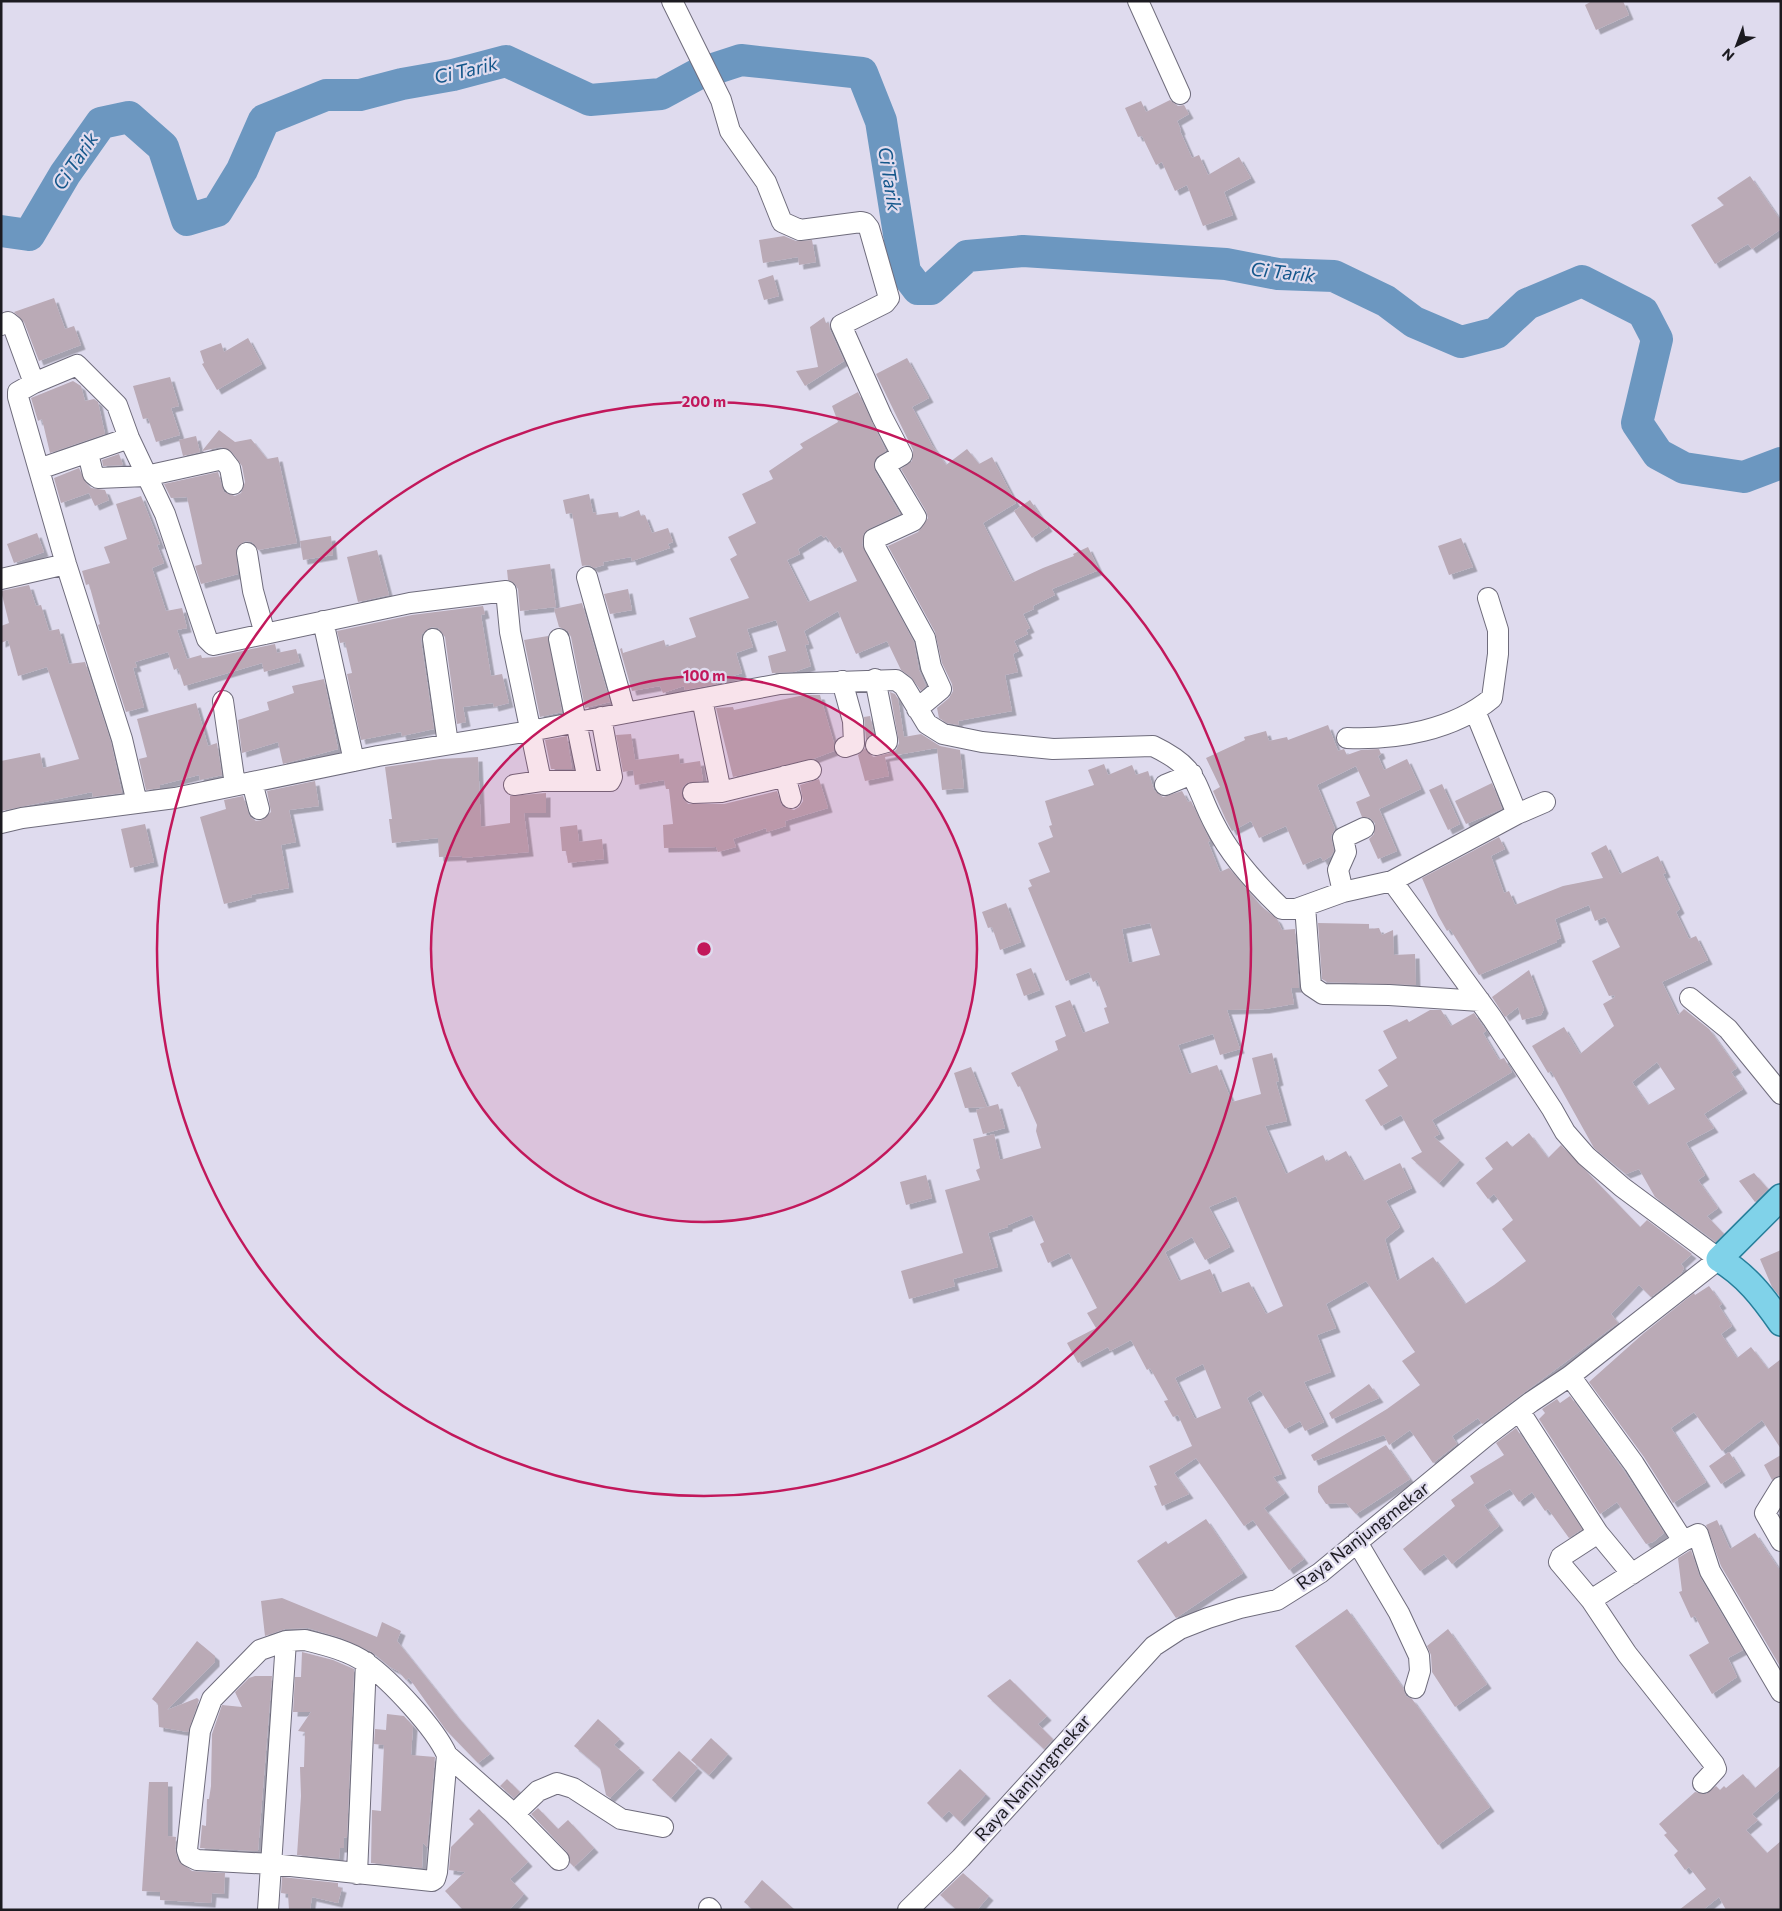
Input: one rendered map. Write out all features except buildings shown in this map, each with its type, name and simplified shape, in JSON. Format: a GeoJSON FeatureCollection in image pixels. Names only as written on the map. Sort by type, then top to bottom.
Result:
{"type":"FeatureCollection","features":[{"type":"Feature","properties":{"kind":"main road","name":"Raya Nanjungmekar"},"geometry":{"type":"LineString","coordinates":[[1713,1254],[1781,1197]]}},
{"type":"Feature","properties":{"kind":"main road"},"geometry":{"type":"LineString","coordinates":[[1713,1254],[1751,1282],[1781,1323]]}},
{"type":"Feature","properties":{"kind":"street"},"geometry":{"type":"LineString","coordinates":[[672,1],[721,100],[730,131],[766,182],[782,222],[800,230],[861,222],[870,228],[890,294],[889,298],[885,303],[841,326],[882,417],[902,455],[885,465],[916,517],[912,521],[874,539],[874,545],[925,638],[932,666],[941,688],[916,709]]}},
{"type":"Feature","properties":{"kind":"street"},"geometry":{"type":"LineString","coordinates":[[1138,1],[1180,94]]}},
{"type":"Feature","properties":{"kind":"street"},"geometry":{"type":"LineString","coordinates":[[1,325],[8,322],[13,326],[34,383]]}},
{"type":"Feature","properties":{"kind":"street"},"geometry":{"type":"LineString","coordinates":[[138,803],[122,739],[66,564],[18,397],[18,392],[34,383],[79,366],[114,399],[146,476],[166,514],[208,639],[213,645],[222,645],[323,620],[410,603],[506,591],[510,632],[542,781]]}},
{"type":"Feature","properties":{"kind":"street"},"geometry":{"type":"LineString","coordinates":[[39,469],[129,438]]}},
{"type":"Feature","properties":{"kind":"street"},"geometry":{"type":"LineString","coordinates":[[88,452],[93,474],[98,478],[146,476],[223,459],[230,468],[233,484]]}},
{"type":"Feature","properties":{"kind":"street"},"geometry":{"type":"LineString","coordinates":[[247,553],[253,591],[265,634]]}},
{"type":"Feature","properties":{"kind":"street"},"geometry":{"type":"LineString","coordinates":[[1,578],[66,564]]}},
{"type":"Feature","properties":{"kind":"street"},"geometry":{"type":"LineString","coordinates":[[587,577],[624,712]]}},
{"type":"Feature","properties":{"kind":"street"},"geometry":{"type":"LineString","coordinates":[[1347,738],[1418,733],[1475,711],[1494,696],[1498,630],[1488,598]]}},
{"type":"Feature","properties":{"kind":"street"},"geometry":{"type":"LineString","coordinates":[[323,620],[354,761]]}},
{"type":"Feature","properties":{"kind":"street"},"geometry":{"type":"LineString","coordinates":[[433,638],[448,744]]}},
{"type":"Feature","properties":{"kind":"street"},"geometry":{"type":"LineString","coordinates":[[559,639],[588,780]]}},
{"type":"Feature","properties":{"kind":"street"},"geometry":{"type":"LineString","coordinates":[[875,679],[887,739],[887,742],[876,745]]}},
{"type":"Feature","properties":{"kind":"street"},"geometry":{"type":"LineString","coordinates":[[1,823],[22,818],[138,803],[354,761],[530,731],[780,684],[875,679],[901,682],[927,724],[943,734],[982,742],[1053,749],[1153,746],[1179,762],[1192,774],[1215,825],[1252,881],[1282,909],[1290,911],[1343,892],[1392,882],[1517,814],[1545,802]]}},
{"type":"Feature","properties":{"kind":"street"},"geometry":{"type":"LineString","coordinates":[[842,681],[853,721],[854,744],[845,747]]}},
{"type":"Feature","properties":{"kind":"street"},"geometry":{"type":"LineString","coordinates":[[702,699],[721,792]]}},
{"type":"Feature","properties":{"kind":"street"},"geometry":{"type":"LineString","coordinates":[[223,701],[243,783],[259,809]]}},
{"type":"Feature","properties":{"kind":"street"},"geometry":{"type":"LineString","coordinates":[[1475,711],[1517,814]]}},
{"type":"Feature","properties":{"kind":"street"},"geometry":{"type":"LineString","coordinates":[[514,785],[542,781],[610,781],[612,777],[601,717]]}},
{"type":"Feature","properties":{"kind":"street"},"geometry":{"type":"LineString","coordinates":[[693,793],[721,792],[811,770]]}},
{"type":"Feature","properties":{"kind":"street"},"geometry":{"type":"LineString","coordinates":[[1166,784],[1192,774]]}},
{"type":"Feature","properties":{"kind":"street"},"geometry":{"type":"LineString","coordinates":[[785,776],[792,798]]}},
{"type":"Feature","properties":{"kind":"street"},"geometry":{"type":"LineString","coordinates":[[1343,892],[1338,870],[1346,852],[1343,838],[1364,828]]}},
{"type":"Feature","properties":{"kind":"street"},"geometry":{"type":"LineString","coordinates":[[1392,882],[1480,1001],[1552,1109],[1565,1132],[1586,1156],[1637,1199],[1713,1254]]}},
{"type":"Feature","properties":{"kind":"street"},"geometry":{"type":"LineString","coordinates":[[1304,906],[1311,986],[1317,992],[1323,994],[1389,995],[1480,1001]]}},
{"type":"Feature","properties":{"kind":"street"},"geometry":{"type":"LineString","coordinates":[[1690,998],[1728,1029],[1781,1094]]}},
{"type":"Feature","properties":{"kind":"street","name":"Raya Nanjungmekar"},"geometry":{"type":"LineString","coordinates":[[912,1908],[961,1858],[1154,1646],[1180,1628],[1240,1608],[1277,1600],[1320,1573],[1520,1412],[1570,1376],[1713,1254]]}},
{"type":"Feature","properties":{"kind":"street"},"geometry":{"type":"LineString","coordinates":[[1570,1376],[1634,1464],[1682,1541]]}},
{"type":"Feature","properties":{"kind":"street"},"geometry":{"type":"LineString","coordinates":[[1520,1412],[1598,1533],[1632,1574]]}},
{"type":"Feature","properties":{"kind":"street"},"geometry":{"type":"LineString","coordinates":[[1781,1487],[1765,1513],[1781,1541]]}},
{"type":"Feature","properties":{"kind":"street"},"geometry":{"type":"LineString","coordinates":[[1598,1533],[1559,1559],[1559,1562],[1591,1600],[1627,1654],[1714,1764],[1716,1769],[1703,1783]]}},
{"type":"Feature","properties":{"kind":"street"},"geometry":{"type":"LineString","coordinates":[[1591,1600],[1682,1541],[1695,1534],[1700,1534],[1710,1571],[1781,1692]]}},
{"type":"Feature","properties":{"kind":"street"},"geometry":{"type":"LineString","coordinates":[[1357,1542],[1400,1613],[1419,1656],[1420,1671],[1415,1688]]}},
{"type":"Feature","properties":{"kind":"street"},"geometry":{"type":"LineString","coordinates":[[447,1755],[435,1879],[428,1881],[272,1864],[197,1860],[189,1856],[187,1850],[200,1731],[212,1699],[260,1650],[286,1641],[305,1640],[328,1646],[366,1662],[404,1699],[442,1744],[447,1755],[514,1814],[559,1860]]}},
{"type":"Feature","properties":{"kind":"street"},"geometry":{"type":"LineString","coordinates":[[268,1910],[286,1641]]}},
{"type":"Feature","properties":{"kind":"street"},"geometry":{"type":"LineString","coordinates":[[357,1874],[366,1662]]}},
{"type":"Feature","properties":{"kind":"street"},"geometry":{"type":"LineString","coordinates":[[514,1814],[538,1792],[557,1783],[583,1793],[621,1819],[663,1827]]}},
{"type":"Feature","properties":{"kind":"waterway","name":"Ci Tarik"},"geometry":{"type":"LineString","coordinates":[[1,231],[29,235],[65,174],[101,123],[129,117],[163,147],[187,220],[217,211],[242,170],[264,120],[326,95],[360,95],[402,84],[453,75],[506,61],[590,100],[661,94],[698,74],[741,60],[862,73],[881,121],[905,272],[918,289],[931,289],[967,256],[1023,251],[1226,264],[1278,274],[1334,276],[1386,301],[1414,322],[1461,342],[1496,333],[1527,304],[1582,281],[1643,312],[1657,339],[1637,423],[1658,454],[1684,468],[1744,477],[1781,463]]}}]}
